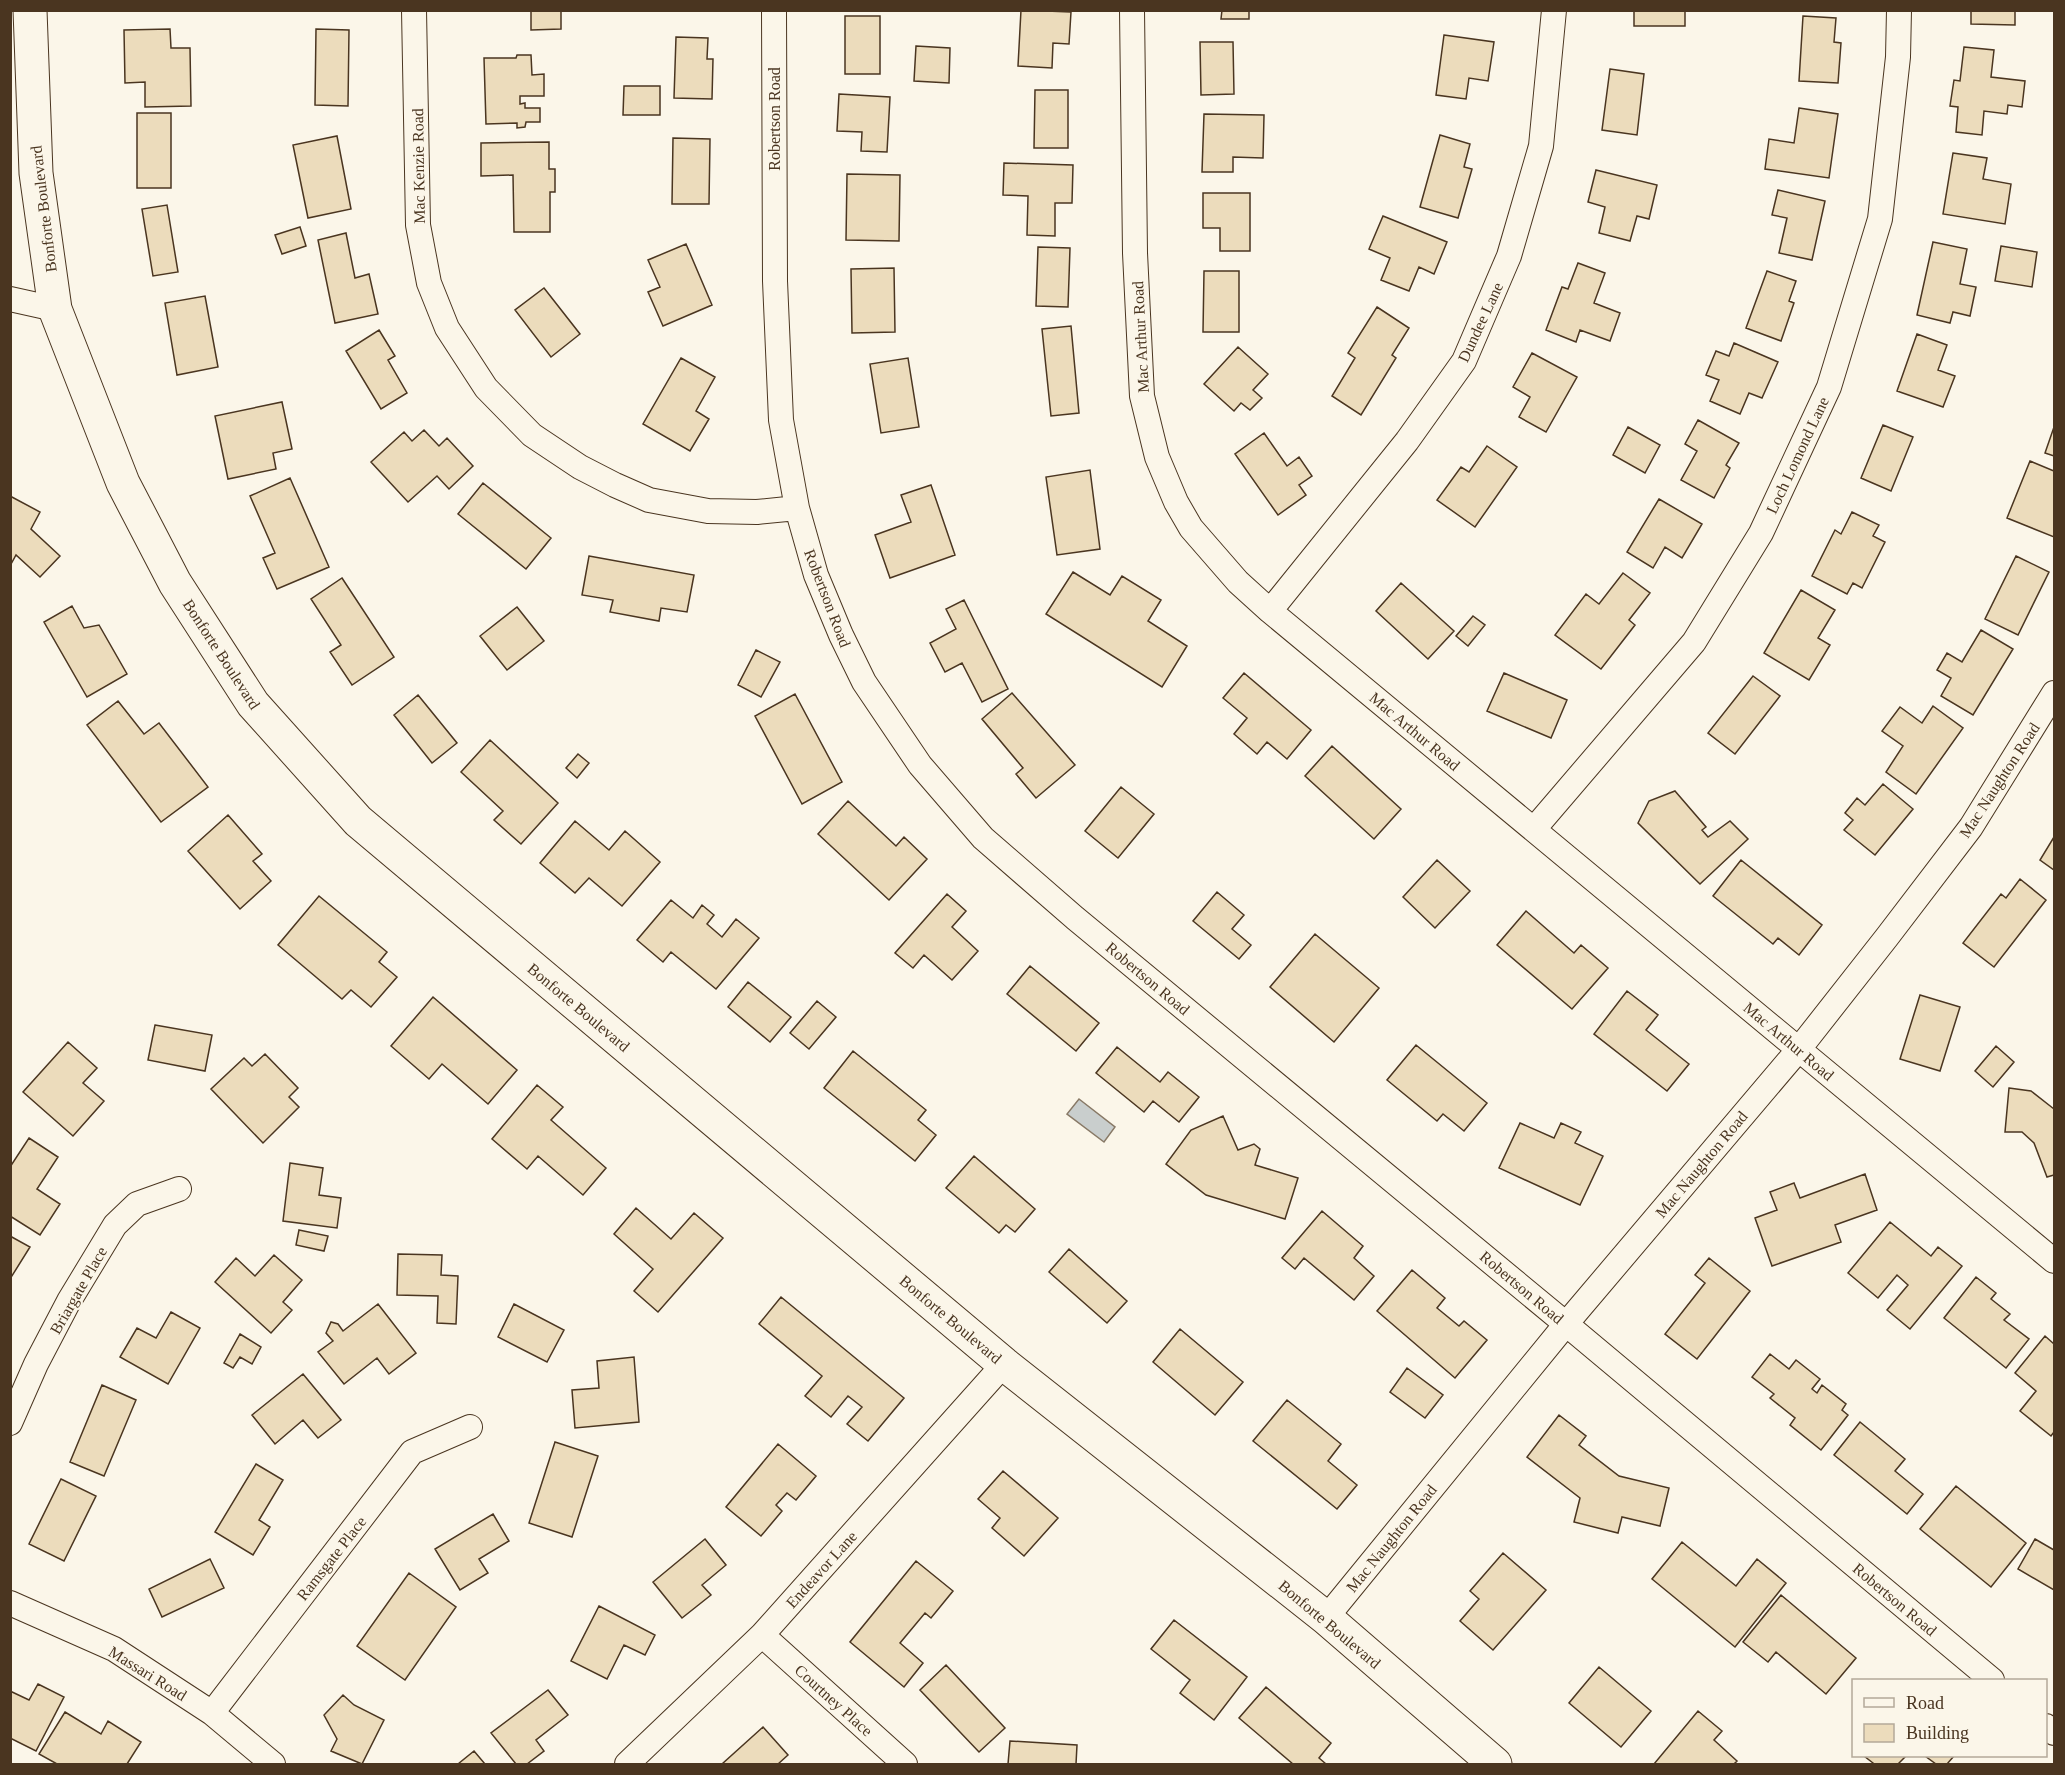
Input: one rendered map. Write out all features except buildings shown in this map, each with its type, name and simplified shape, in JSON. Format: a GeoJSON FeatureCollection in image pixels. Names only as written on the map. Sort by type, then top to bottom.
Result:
{"type":"FeatureCollection","features":[{"type":"Feature","properties":{"kind":"main road","name":"Bonforte Boulevard"},"geometry":{"type":"LineString","coordinates":[[30,10],[36,173],[55,309],[123,483],[176,583],[253,704],[358,821],[1005,1364],[1326,1618],[1495,1764]]}},
{"type":"Feature","properties":{"kind":"street","name":"Mac Kenzie Road"},"geometry":{"type":"LineString","coordinates":[[414,10],[418,225],[429,283],[447,328],[486,388],[532,435],[580,467],[649,500],[708,511],[757,512],[797,508]]}},
{"type":"Feature","properties":{"kind":"street","name":"Robertson Road"},"geometry":{"type":"LineString","coordinates":[[774,10],[775,281],[781,409],[797,508],[816,575],[841,635],[864,682],[920,765],[983,838],[1084,925],[1991,1679]]}},
{"type":"Feature","properties":{"kind":"street","name":"Mac Arthur Road"},"geometry":{"type":"LineString","coordinates":[[1132,10],[1135,253],[1142,396],[1157,456],[1176,502],[1191,528],[1238,582],[1270,611],[2055,1261]]}},
{"type":"Feature","properties":{"kind":"street","name":"Dundee Lane"},"geometry":{"type":"LineString","coordinates":[[1270,611],[1407,441],[1464,361],[1509,256],[1541,146],[1554,10]]}},
{"type":"Feature","properties":{"kind":"street","name":"Loch Lomond Lane"},"geometry":{"type":"LineString","coordinates":[[1534,829],[1694,642],[1761,533],[1829,387],[1880,219],[1898,57],[1899,10]]}},
{"type":"Feature","properties":{"kind":"street"},"geometry":{"type":"LineString","coordinates":[[10,299],[55,309]]}},
{"type":"Feature","properties":{"kind":"street","name":"Mac Naughton Road"},"geometry":{"type":"LineString","coordinates":[[1326,1618],[1566,1324],[1798,1048],[1887,937],[1971,827],[2055,693]]}},
{"type":"Feature","properties":{"kind":"street","name":"Briargate Place"},"geometry":{"type":"LineString","coordinates":[[10,1423],[36,1364],[69,1301],[115,1225],[137,1204],[179,1189]]}},
{"type":"Feature","properties":{"kind":"street","name":"Endeavor Lane"},"geometry":{"type":"LineString","coordinates":[[627,1764],[762,1635],[1005,1364]]}},
{"type":"Feature","properties":{"kind":"street","name":"Ramsgate Place"},"geometry":{"type":"LineString","coordinates":[[212,1713],[412,1452],[470,1426]]}},
{"type":"Feature","properties":{"kind":"street","name":"Massari Road"},"geometry":{"type":"LineString","coordinates":[[10,1603],[114,1649],[212,1713],[273,1764]]}},
{"type":"Feature","properties":{"kind":"street","name":"Courtney Place"},"geometry":{"type":"LineString","coordinates":[[762,1635],[905,1764]]}},
{"type":"Feature","properties":{"kind":"shaded area"},"geometry":{"type":"Polygon","coordinates":[[[1079,1099],[1115,1127],[1104,1142],[1067,1114],[1079,1099]]]}}]}
